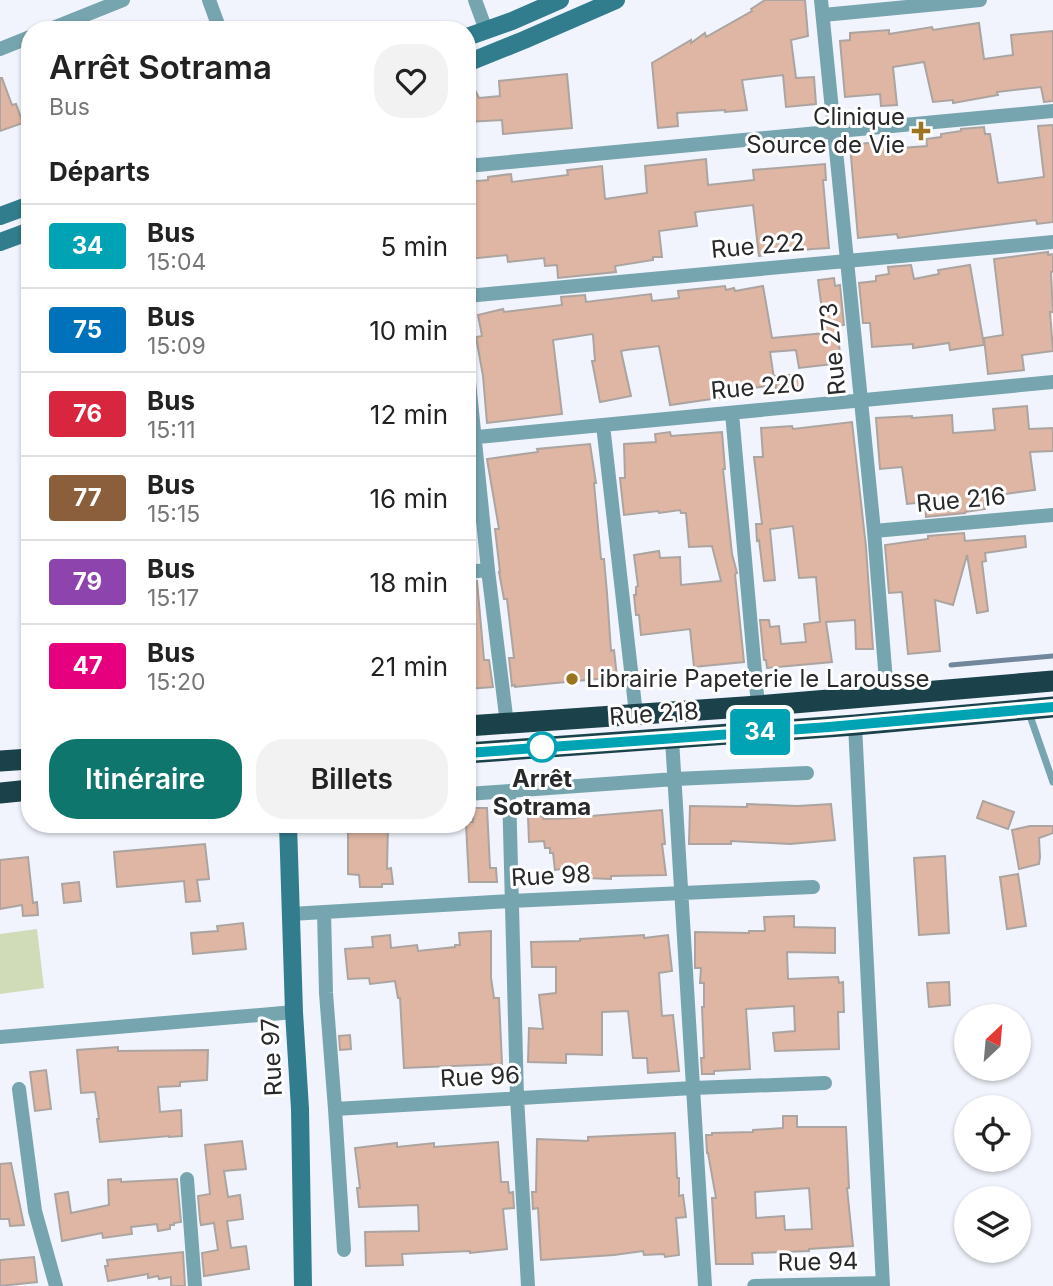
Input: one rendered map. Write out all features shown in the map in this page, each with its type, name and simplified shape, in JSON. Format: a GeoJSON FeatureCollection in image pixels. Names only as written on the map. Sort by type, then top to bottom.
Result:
{"type":"FeatureCollection","features":[{"type":"Feature","properties":{"kind":"highway","name":"Rue 218"},"geometry":{"type":"LineString","coordinates":[[476,726],[758,706],[1053,681]]}},
{"type":"Feature","properties":{"kind":"highway","name":"Rue 218"},"geometry":{"type":"LineString","coordinates":[[476,751],[855,725],[1053,707]]}},
{"type":"Feature","properties":{"kind":"highway"},"geometry":{"type":"LineString","coordinates":[[0,761],[21,760]]}},
{"type":"Feature","properties":{"kind":"highway"},"geometry":{"type":"LineString","coordinates":[[0,793],[21,791]]}},
{"type":"Feature","properties":{"kind":"street"},"geometry":{"type":"LineString","coordinates":[[209,0],[217,21]]}},
{"type":"Feature","properties":{"kind":"street"},"geometry":{"type":"LineString","coordinates":[[475,0],[486,30]]}},
{"type":"Feature","properties":{"kind":"street"},"geometry":{"type":"LineString","coordinates":[[476,34],[512,22],[561,0]]}},
{"type":"Feature","properties":{"kind":"street"},"geometry":{"type":"LineString","coordinates":[[476,59],[616,0]]}},
{"type":"Feature","properties":{"kind":"street"},"geometry":{"type":"LineString","coordinates":[[822,7],[980,0]]}},
{"type":"Feature","properties":{"kind":"street"},"geometry":{"type":"LineString","coordinates":[[71,21],[122,1]]}},
{"type":"Feature","properties":{"kind":"street","name":"Rue 273"},"geometry":{"type":"LineString","coordinates":[[822,7],[874,531],[887,694]]}},
{"type":"Feature","properties":{"kind":"street"},"geometry":{"type":"LineString","coordinates":[[0,49],[21,41]]}},
{"type":"Feature","properties":{"kind":"street"},"geometry":{"type":"LineString","coordinates":[[476,165],[1053,111]]}},
{"type":"Feature","properties":{"kind":"street"},"geometry":{"type":"LineString","coordinates":[[0,216],[21,208]]}},
{"type":"Feature","properties":{"kind":"street"},"geometry":{"type":"LineString","coordinates":[[0,242],[21,234]]}},
{"type":"Feature","properties":{"kind":"street","name":"Rue 222"},"geometry":{"type":"LineString","coordinates":[[476,295],[1053,242]]}},
{"type":"Feature","properties":{"kind":"street","name":"Rue 220"},"geometry":{"type":"LineString","coordinates":[[476,438],[1053,382]]}},
{"type":"Feature","properties":{"kind":"street"},"geometry":{"type":"LineString","coordinates":[[733,413],[758,706]]}},
{"type":"Feature","properties":{"kind":"street"},"geometry":{"type":"LineString","coordinates":[[603,425],[636,714]]}},
{"type":"Feature","properties":{"kind":"street"},"geometry":{"type":"LineString","coordinates":[[476,477],[507,724]]}},
{"type":"Feature","properties":{"kind":"street","name":"Rue 216"},"geometry":{"type":"LineString","coordinates":[[874,531],[1053,515]]}},
{"type":"Feature","properties":{"kind":"street"},"geometry":{"type":"LineString","coordinates":[[476,571],[488,570]]}},
{"type":"Feature","properties":{"kind":"street"},"geometry":{"type":"LineString","coordinates":[[855,725],[883,1285]]}},
{"type":"Feature","properties":{"kind":"street"},"geometry":{"type":"LineString","coordinates":[[672,739],[705,1286]]}},
{"type":"Feature","properties":{"kind":"street"},"geometry":{"type":"LineString","coordinates":[[476,793],[675,779],[807,773]]}},
{"type":"Feature","properties":{"kind":"street"},"geometry":{"type":"LineString","coordinates":[[509,791],[517,1097],[528,1286]]}},
{"type":"Feature","properties":{"kind":"street","name":"Rue 97"},"geometry":{"type":"LineString","coordinates":[[288,833],[300,1109],[303,1286]]}},
{"type":"Feature","properties":{"kind":"street","name":"Rue 98"},"geometry":{"type":"LineString","coordinates":[[291,915],[511,901],[813,887]]}},
{"type":"Feature","properties":{"kind":"street"},"geometry":{"type":"LineString","coordinates":[[324,912],[326,993],[344,1250]]}},
{"type":"Feature","properties":{"kind":"street"},"geometry":{"type":"LineString","coordinates":[[0,1037],[294,1012]]}},
{"type":"Feature","properties":{"kind":"street","name":"Rue 96"},"geometry":{"type":"LineString","coordinates":[[335,1109],[517,1097],[825,1083]]}},
{"type":"Feature","properties":{"kind":"street"},"geometry":{"type":"LineString","coordinates":[[19,1088],[35,1211],[56,1286]]}},
{"type":"Feature","properties":{"kind":"street"},"geometry":{"type":"LineString","coordinates":[[187,1179],[195,1286]]}},
{"type":"Feature","properties":{"kind":"street","name":"Rue 94"},"geometry":{"type":"LineString","coordinates":[[754,1286],[883,1285]]}},
{"type":"Feature","properties":{"kind":"lane"},"geometry":{"type":"LineString","coordinates":[[1027,709],[1053,782]]}},
{"type":"Feature","properties":{"kind":"green space"},"geometry":{"type":"Polygon","coordinates":[[[37,929],[44,988],[0,994],[0,934],[37,929]]]}},
{"type":"Feature","properties":{"kind":"building"},"geometry":{"type":"Polygon","coordinates":[[[765,0],[805,0],[808,36],[791,40],[796,78],[814,77],[816,104],[786,107],[783,75],[742,80],[747,110],[677,113],[678,126],[658,128],[652,63],[705,33],[706,37],[752,11],[751,9],[765,0]]]}},
{"type":"Feature","properties":{"kind":"building"},"geometry":{"type":"Polygon","coordinates":[[[979,23],[984,59],[1013,55],[1011,35],[1053,31],[1053,101],[1044,102],[1041,87],[997,92],[998,95],[953,103],[953,100],[933,102],[924,62],[893,67],[897,105],[881,106],[880,94],[845,97],[840,41],[850,40],[850,33],[889,30],[889,34],[979,23]]]}},
{"type":"Feature","properties":{"kind":"building"},"geometry":{"type":"Polygon","coordinates":[[[567,74],[572,128],[503,134],[502,120],[476,121],[476,92],[479,98],[500,96],[499,81],[567,74]]]}},
{"type":"Feature","properties":{"kind":"building"},"geometry":{"type":"Polygon","coordinates":[[[2,78],[12,105],[16,104],[21,124],[0,131],[2,78]]]}},
{"type":"Feature","properties":{"kind":"building"},"geometry":{"type":"Polygon","coordinates":[[[1053,125],[1053,222],[1037,224],[1036,220],[898,238],[897,234],[858,238],[850,145],[887,141],[888,149],[927,146],[926,139],[941,137],[941,134],[984,127],[985,134],[990,134],[998,183],[1044,177],[1038,126],[1053,125]]]}},
{"type":"Feature","properties":{"kind":"building"},"geometry":{"type":"Polygon","coordinates":[[[706,159],[708,185],[754,180],[753,170],[825,164],[826,180],[823,180],[829,248],[759,256],[753,205],[695,212],[697,226],[659,231],[662,257],[615,266],[616,272],[558,278],[557,265],[545,266],[544,258],[508,262],[507,255],[476,258],[476,181],[511,174],[512,182],[568,175],[567,170],[602,166],[605,199],[647,193],[645,166],[706,159]]]}},
{"type":"Feature","properties":{"kind":"building"},"geometry":{"type":"Polygon","coordinates":[[[1048,252],[1048,255],[1053,254],[1053,312],[1050,312],[1053,351],[1022,355],[1024,370],[988,374],[984,338],[1003,335],[994,259],[1048,252]]]}},
{"type":"Feature","properties":{"kind":"building"},"geometry":{"type":"Polygon","coordinates":[[[911,265],[914,279],[939,274],[938,270],[970,265],[984,345],[950,350],[949,343],[913,348],[913,344],[872,347],[870,323],[863,323],[859,283],[876,281],[876,276],[889,274],[888,267],[911,265]]]}},
{"type":"Feature","properties":{"kind":"building"},"geometry":{"type":"Polygon","coordinates":[[[834,278],[835,286],[840,285],[844,325],[837,326],[841,363],[799,368],[796,350],[770,352],[775,385],[739,390],[740,395],[670,405],[659,346],[626,350],[621,351],[631,396],[600,402],[592,361],[595,361],[593,335],[553,340],[562,414],[487,423],[476,337],[482,336],[478,315],[503,309],[504,312],[562,305],[561,297],[585,295],[586,302],[651,294],[652,301],[679,298],[678,291],[725,286],[726,290],[734,288],[735,291],[763,286],[772,338],[825,333],[818,280],[834,278]]]}},
{"type":"Feature","properties":{"kind":"building"},"geometry":{"type":"Polygon","coordinates":[[[802,374],[803,391],[776,393],[775,376],[802,374]]]}},
{"type":"Feature","properties":{"kind":"building"},"geometry":{"type":"Polygon","coordinates":[[[1027,406],[1029,429],[1053,428],[1053,451],[1030,452],[1035,490],[984,497],[985,509],[926,517],[925,502],[907,504],[902,467],[880,469],[876,418],[952,415],[953,433],[995,430],[993,409],[1027,406]]]}},
{"type":"Feature","properties":{"kind":"building"},"geometry":{"type":"Polygon","coordinates":[[[852,422],[866,547],[873,649],[856,649],[855,620],[826,622],[832,662],[767,668],[760,620],[769,620],[770,627],[779,626],[781,644],[806,642],[804,624],[820,622],[816,577],[799,578],[793,526],[770,529],[775,580],[764,581],[759,540],[757,541],[756,524],[762,524],[754,457],[763,457],[761,428],[792,426],[793,429],[852,422]]]}},
{"type":"Feature","properties":{"kind":"building"},"geometry":{"type":"Polygon","coordinates":[[[670,432],[671,436],[722,432],[723,469],[732,554],[737,573],[744,662],[694,667],[690,629],[641,635],[634,595],[638,586],[634,555],[659,551],[660,558],[680,557],[681,585],[721,581],[712,546],[689,547],[686,513],[681,513],[680,510],[624,515],[620,478],[625,478],[624,444],[656,442],[655,434],[670,432]]]}},
{"type":"Feature","properties":{"kind":"building"},"geometry":{"type":"Polygon","coordinates":[[[590,444],[596,483],[601,559],[604,559],[611,651],[614,650],[617,677],[515,687],[512,686],[509,658],[514,658],[507,599],[504,599],[499,572],[495,529],[499,529],[487,459],[538,452],[537,449],[590,444]]]}},
{"type":"Feature","properties":{"kind":"building"},"geometry":{"type":"Polygon","coordinates":[[[964,533],[965,541],[1025,536],[1026,547],[985,553],[986,561],[982,562],[988,611],[977,613],[967,555],[953,605],[935,600],[940,651],[908,654],[902,592],[889,593],[885,545],[928,539],[928,536],[964,533]]]}},
{"type":"Feature","properties":{"kind":"building"},"geometry":{"type":"Polygon","coordinates":[[[476,581],[484,660],[489,660],[493,687],[476,688],[476,581]]]}},
{"type":"Feature","properties":{"kind":"building"},"geometry":{"type":"Polygon","coordinates":[[[983,801],[1014,812],[1008,829],[977,818],[983,801]]]}},
{"type":"Feature","properties":{"kind":"building"},"geometry":{"type":"Polygon","coordinates":[[[747,804],[831,804],[835,840],[790,844],[731,841],[731,844],[689,844],[690,806],[747,807],[747,804]]]}},
{"type":"Feature","properties":{"kind":"building"},"geometry":{"type":"Polygon","coordinates":[[[476,808],[487,808],[490,868],[496,868],[497,882],[469,882],[466,833],[476,833],[476,808]]]}},
{"type":"Feature","properties":{"kind":"building"},"geometry":{"type":"Polygon","coordinates":[[[662,810],[666,875],[586,878],[586,866],[555,870],[553,853],[550,853],[550,848],[545,848],[544,841],[529,842],[528,817],[576,818],[576,813],[591,812],[591,816],[662,810]]]}},
{"type":"Feature","properties":{"kind":"building"},"geometry":{"type":"Polygon","coordinates":[[[1030,826],[1053,826],[1053,833],[1039,838],[1039,864],[1019,869],[1012,830],[1030,826]]]}},
{"type":"Feature","properties":{"kind":"building"},"geometry":{"type":"Polygon","coordinates":[[[348,833],[388,833],[387,869],[391,868],[393,884],[360,887],[359,875],[348,874],[348,833]]]}},
{"type":"Feature","properties":{"kind":"building"},"geometry":{"type":"Polygon","coordinates":[[[205,844],[209,879],[197,880],[200,901],[186,902],[184,881],[117,887],[114,852],[205,844]]]}},
{"type":"Feature","properties":{"kind":"building"},"geometry":{"type":"Polygon","coordinates":[[[945,856],[949,933],[919,935],[914,858],[945,856]]]}},
{"type":"Feature","properties":{"kind":"building"},"geometry":{"type":"Polygon","coordinates":[[[28,857],[33,903],[37,902],[38,915],[23,916],[22,905],[0,909],[0,860],[28,857]]]}},
{"type":"Feature","properties":{"kind":"building"},"geometry":{"type":"Polygon","coordinates":[[[1018,874],[1026,926],[1007,929],[1000,877],[1018,874]]]}},
{"type":"Feature","properties":{"kind":"building"},"geometry":{"type":"Polygon","coordinates":[[[79,882],[81,901],[64,903],[62,884],[79,882]]]}},
{"type":"Feature","properties":{"kind":"building"},"geometry":{"type":"Polygon","coordinates":[[[794,916],[794,927],[835,928],[835,953],[787,952],[788,979],[838,977],[839,983],[843,982],[844,1012],[838,1012],[839,1049],[775,1051],[773,1033],[795,1031],[794,1006],[746,1009],[750,1069],[702,1074],[704,983],[700,983],[701,968],[695,968],[695,932],[765,931],[764,917],[794,916]]]}},
{"type":"Feature","properties":{"kind":"building"},"geometry":{"type":"Polygon","coordinates":[[[243,923],[246,949],[193,954],[191,933],[218,931],[217,926],[243,923]]]}},
{"type":"Feature","properties":{"kind":"building"},"geometry":{"type":"Polygon","coordinates":[[[491,931],[491,978],[494,998],[499,998],[502,1064],[404,1068],[400,998],[395,981],[370,984],[369,978],[348,979],[345,949],[373,947],[372,937],[390,935],[391,948],[417,945],[418,951],[455,947],[460,945],[459,933],[491,931]]]}},
{"type":"Feature","properties":{"kind":"building"},"geometry":{"type":"Polygon","coordinates":[[[644,935],[644,938],[668,935],[672,971],[659,973],[662,1016],[673,1015],[679,1071],[648,1073],[647,1058],[633,1058],[628,1011],[602,1012],[602,1055],[566,1054],[566,1063],[528,1062],[529,1028],[543,1029],[539,995],[556,993],[556,967],[532,967],[531,942],[644,935]]]}},
{"type":"Feature","properties":{"kind":"building"},"geometry":{"type":"Polygon","coordinates":[[[949,982],[950,1005],[929,1007],[927,983],[949,982]]]}},
{"type":"Feature","properties":{"kind":"building"},"geometry":{"type":"Polygon","coordinates":[[[350,1035],[351,1049],[340,1050],[339,1036],[350,1035]]]}},
{"type":"Feature","properties":{"kind":"building"},"geometry":{"type":"Polygon","coordinates":[[[118,1047],[118,1051],[208,1050],[207,1080],[180,1082],[180,1086],[158,1087],[160,1112],[181,1110],[182,1136],[100,1142],[95,1092],[81,1093],[77,1050],[118,1047]]]}},
{"type":"Feature","properties":{"kind":"building"},"geometry":{"type":"Polygon","coordinates":[[[46,1070],[51,1109],[35,1111],[30,1072],[46,1070]]]}},
{"type":"Feature","properties":{"kind":"building"},"geometry":{"type":"Polygon","coordinates":[[[783,1116],[797,1116],[797,1127],[846,1127],[847,1188],[853,1246],[752,1253],[753,1264],[716,1264],[712,1198],[716,1198],[706,1135],[783,1128],[783,1116]],[[809,1188],[755,1192],[756,1218],[784,1216],[785,1230],[812,1229],[809,1188]]]}},
{"type":"Feature","properties":{"kind":"building"},"geometry":{"type":"Polygon","coordinates":[[[675,1133],[679,1196],[683,1195],[686,1217],[676,1218],[679,1255],[644,1255],[643,1251],[541,1260],[538,1208],[533,1209],[532,1192],[536,1192],[537,1139],[588,1141],[588,1137],[675,1133]]]}},
{"type":"Feature","properties":{"kind":"building"},"geometry":{"type":"Polygon","coordinates":[[[242,1141],[246,1169],[224,1171],[228,1197],[240,1195],[243,1219],[227,1221],[231,1248],[246,1246],[249,1269],[204,1276],[202,1253],[218,1250],[214,1223],[201,1225],[200,1220],[198,1196],[210,1194],[205,1145],[242,1141]]]}},
{"type":"Feature","properties":{"kind":"building"},"geometry":{"type":"Polygon","coordinates":[[[498,1142],[501,1182],[508,1182],[509,1193],[513,1192],[514,1208],[503,1209],[507,1249],[470,1253],[402,1254],[403,1265],[366,1266],[365,1232],[419,1231],[418,1205],[359,1207],[357,1188],[360,1188],[355,1148],[397,1143],[397,1147],[434,1143],[434,1147],[498,1142]]]}},
{"type":"Feature","properties":{"kind":"building"},"geometry":{"type":"Polygon","coordinates":[[[11,1163],[24,1225],[10,1226],[9,1219],[0,1219],[0,1164],[11,1163]]]}},
{"type":"Feature","properties":{"kind":"building"},"geometry":{"type":"Polygon","coordinates":[[[121,1179],[121,1182],[177,1179],[181,1222],[170,1225],[170,1229],[158,1231],[157,1224],[131,1227],[132,1234],[103,1238],[102,1233],[62,1241],[55,1194],[68,1192],[71,1213],[109,1205],[108,1180],[121,1179]]]}},
{"type":"Feature","properties":{"kind":"building"},"geometry":{"type":"Polygon","coordinates":[[[183,1252],[185,1286],[171,1286],[171,1277],[148,1278],[148,1274],[108,1281],[105,1266],[108,1266],[107,1260],[183,1252]]]}},
{"type":"Feature","properties":{"kind":"building"},"geometry":{"type":"Polygon","coordinates":[[[34,1257],[37,1282],[0,1286],[0,1260],[34,1257]]]}},
{"type":"Feature","properties":{"kind":"waterway"},"geometry":{"type":"LineString","coordinates":[[951,665],[1053,656]]}},
{"type":"Feature","properties":{"kind":"bus line","name":"34"},"geometry":{"type":"LineString","coordinates":[[476,752],[829,727],[1053,707]]}},
{"type":"Feature","properties":{"kind":"place","name":"Clinique Source de Vie"},"geometry":{"type":"Point","coordinates":[921,131]}},
{"type":"Feature","properties":{"kind":"place","name":"Librairie Papeterie le Larousse"},"geometry":{"type":"Point","coordinates":[572,679]}},
{"type":"Feature","properties":{"kind":"place","name":"Arrêt Sotrama"},"geometry":{"type":"Point","coordinates":[542,747]}}]}
